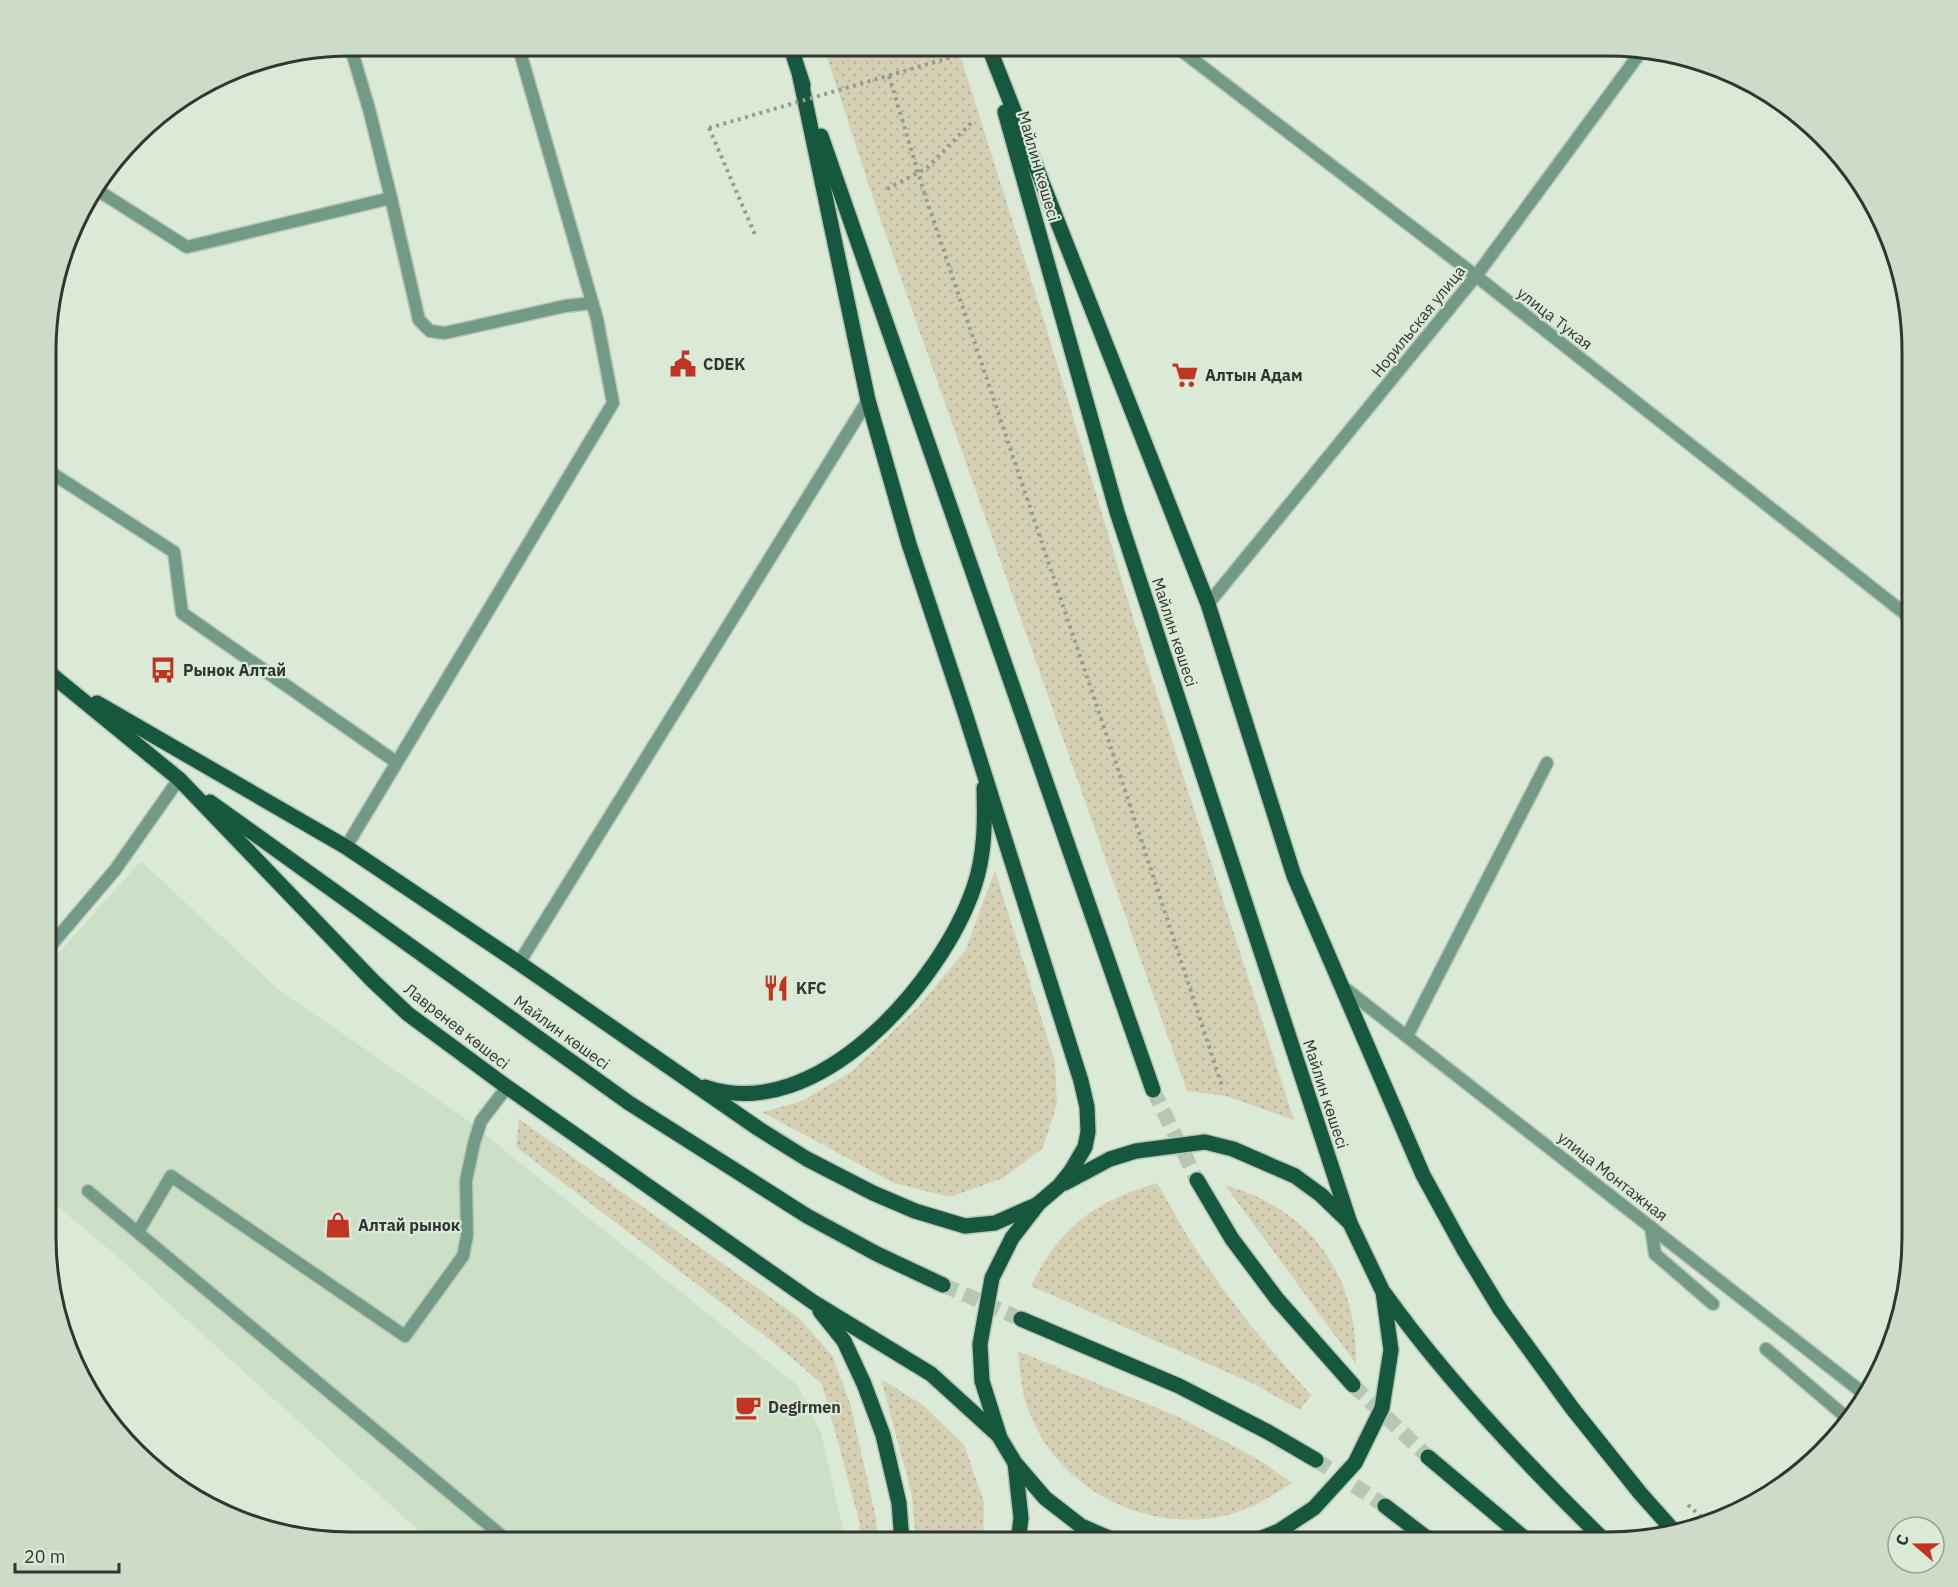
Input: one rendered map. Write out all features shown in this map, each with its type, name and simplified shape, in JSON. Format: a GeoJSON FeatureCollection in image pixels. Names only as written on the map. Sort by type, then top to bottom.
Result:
{"type":"FeatureCollection","features":[{"type":"Feature","properties":{"kind":"main road"},"geometry":{"type":"LineString","coordinates":[[793,56],[1153,1090]]}},
{"type":"Feature","properties":{"kind":"main road","name":"Майлин көшесі"},"geometry":{"type":"LineString","coordinates":[[990,56],[1117,512],[1350,1223]]}},
{"type":"Feature","properties":{"kind":"main road"},"geometry":{"type":"LineString","coordinates":[[991,56],[1208,604],[1294,876],[1423,1175],[1500,1309],[1572,1408],[1669,1525]]}},
{"type":"Feature","properties":{"kind":"main road"},"geometry":{"type":"LineString","coordinates":[[800,77],[868,400],[909,544],[984,770],[1081,1081],[1087,1107],[1088,1132],[1085,1148],[1078,1161],[1059,1185],[1039,1203],[1012,1238],[992,1278],[980,1344],[982,1381],[1000,1438],[1015,1463],[1045,1498],[1081,1526],[1095,1532]]}},
{"type":"Feature","properties":{"kind":"main road","name":"Лавренев көшесі"},"geometry":{"type":"LineString","coordinates":[[56,678],[179,779],[373,981],[408,1014],[507,1087],[813,1302]]}},
{"type":"Feature","properties":{"kind":"main road","name":"Лавренев көшесі"},"geometry":{"type":"LineString","coordinates":[[65,686],[346,847],[759,1129],[807,1159],[873,1193],[915,1211],[965,1226],[995,1223],[1039,1203]]}},
{"type":"Feature","properties":{"kind":"main road"},"geometry":{"type":"LineString","coordinates":[[689,1081],[738,1095],[786,1086],[813,1076],[839,1061],[894,1013],[924,981],[962,916],[975,886],[985,834],[984,770]]}},
{"type":"Feature","properties":{"kind":"main road","name":"Майлин көшесі"},"geometry":{"type":"LineString","coordinates":[[179,779],[629,1103],[807,1216],[877,1254],[943,1285]]}},
{"type":"Feature","properties":{"kind":"main road"},"geometry":{"type":"LineString","coordinates":[[1059,1185],[1110,1160],[1136,1151],[1205,1142],[1233,1149],[1295,1176],[1321,1195],[1350,1223],[1383,1292],[1408,1326],[1464,1392],[1561,1498],[1596,1532]]}},
{"type":"Feature","properties":{"kind":"main road"},"geometry":{"type":"LineString","coordinates":[[1197,1180],[1232,1239],[1277,1299],[1353,1385]]}},
{"type":"Feature","properties":{"kind":"main road"},"geometry":{"type":"LineString","coordinates":[[1277,1532],[1314,1508],[1355,1463],[1382,1408],[1391,1350],[1383,1292]]}},
{"type":"Feature","properties":{"kind":"main road"},"geometry":{"type":"LineString","coordinates":[[813,1302],[931,1374],[1000,1438]]}},
{"type":"Feature","properties":{"kind":"main road"},"geometry":{"type":"LineString","coordinates":[[813,1302],[844,1341],[864,1384],[883,1435],[900,1503],[901,1532]]}},
{"type":"Feature","properties":{"kind":"main road"},"geometry":{"type":"LineString","coordinates":[[1021,1319],[1179,1386],[1268,1432],[1316,1461]]}},
{"type":"Feature","properties":{"kind":"main road"},"geometry":{"type":"LineString","coordinates":[[1428,1457],[1517,1532]]}},
{"type":"Feature","properties":{"kind":"main road"},"geometry":{"type":"LineString","coordinates":[[1015,1463],[1021,1518],[1019,1532]]}},
{"type":"Feature","properties":{"kind":"main road"},"geometry":{"type":"LineString","coordinates":[[1385,1506],[1419,1532]]}},
{"type":"Feature","properties":{"kind":"street"},"geometry":{"type":"LineString","coordinates":[[353,56],[369,109],[419,320],[430,332],[445,333],[565,306],[592,303]]}},
{"type":"Feature","properties":{"kind":"street"},"geometry":{"type":"LineString","coordinates":[[346,847],[612,403],[597,319],[521,56]]}},
{"type":"Feature","properties":{"kind":"street","name":"улица Тукая"},"geometry":{"type":"LineString","coordinates":[[1188,56],[1476,276],[1902,611]]}},
{"type":"Feature","properties":{"kind":"street","name":"Норильская улица"},"geometry":{"type":"LineString","coordinates":[[1208,604],[1476,276],[1637,57]]}},
{"type":"Feature","properties":{"kind":"street"},"geometry":{"type":"LineString","coordinates":[[101,193],[187,247],[391,198]]}},
{"type":"Feature","properties":{"kind":"street"},"geometry":{"type":"LineString","coordinates":[[519,963],[868,400]]}},
{"type":"Feature","properties":{"kind":"street"},"geometry":{"type":"LineString","coordinates":[[56,476],[174,552],[182,613],[396,762]]}},
{"type":"Feature","properties":{"kind":"street"},"geometry":{"type":"LineString","coordinates":[[1407,1036],[1547,763]]}},
{"type":"Feature","properties":{"kind":"street"},"geometry":{"type":"LineString","coordinates":[[56,939],[115,870],[179,779]]}},
{"type":"Feature","properties":{"kind":"street","name":"улица Монтажная"},"geometry":{"type":"LineString","coordinates":[[1341,985],[1859,1390]]}},
{"type":"Feature","properties":{"kind":"street"},"geometry":{"type":"LineString","coordinates":[[138,1232],[171,1176],[405,1336],[463,1256],[467,1236],[465,1181],[474,1143],[481,1121],[507,1087]]}},
{"type":"Feature","properties":{"kind":"street"},"geometry":{"type":"LineString","coordinates":[[88,1191],[497,1532]]}},
{"type":"Feature","properties":{"kind":"street"},"geometry":{"type":"LineString","coordinates":[[1652,1227],[1655,1254],[1713,1304]]}},
{"type":"Feature","properties":{"kind":"street"},"geometry":{"type":"LineString","coordinates":[[1766,1349],[1842,1414]]}},
{"type":"Feature","properties":{"kind":"path"},"geometry":{"type":"LineString","coordinates":[[756,237],[709,128],[956,56]]}},
{"type":"Feature","properties":{"kind":"path"},"geometry":{"type":"LineString","coordinates":[[889,76],[924,192],[1123,783],[1222,1086]]}},
{"type":"Feature","properties":{"kind":"path"},"geometry":{"type":"LineString","coordinates":[[886,189],[927,168],[975,120]]}},
{"type":"Feature","properties":{"kind":"path"},"geometry":{"type":"LineString","coordinates":[[1688,1505],[1701,1516]]}},
{"type":"Feature","properties":{"kind":"shaded area"},"geometry":{"type":"Polygon","coordinates":[[[827,56],[960,56],[1047,330],[1144,654],[1294,1120],[1226,1096],[1187,1091],[877,210],[827,56]]]}},
{"type":"Feature","properties":{"kind":"shaded area","name":"Алтай рынок"},"geometry":{"type":"Polygon","coordinates":[[[141,861],[278,989],[463,1117],[798,1386],[821,1433],[844,1532],[420,1532],[112,1252],[56,1205],[56,956],[141,861]]]}},
{"type":"Feature","properties":{"kind":"shaded area"},"geometry":{"type":"Polygon","coordinates":[[[995,871],[1055,1062],[1057,1104],[1043,1148],[1003,1178],[950,1197],[894,1183],[762,1112],[800,1102],[851,1072],[917,1008],[965,951],[995,871]]]}},
{"type":"Feature","properties":{"kind":"shaded area"},"geometry":{"type":"Polygon","coordinates":[[[519,1119],[798,1317],[832,1355],[850,1403],[877,1532],[860,1532],[859,1520],[822,1384],[773,1342],[516,1147],[519,1119]]]}},
{"type":"Feature","properties":{"kind":"shaded area"},"geometry":{"type":"Polygon","coordinates":[[[1157,1183],[1193,1246],[1238,1309],[1311,1395],[1300,1410],[1254,1384],[1031,1286],[1054,1247],[1082,1219],[1115,1199],[1157,1183]]]}},
{"type":"Feature","properties":{"kind":"shaded area"},"geometry":{"type":"Polygon","coordinates":[[[1225,1185],[1255,1196],[1282,1211],[1305,1229],[1324,1250],[1338,1275],[1348,1302],[1354,1332],[1356,1364],[1225,1185]]]}},
{"type":"Feature","properties":{"kind":"shaded area"},"geometry":{"type":"Polygon","coordinates":[[[1018,1351],[1179,1417],[1261,1461],[1292,1483],[1238,1512],[1188,1520],[1159,1517],[1131,1509],[1104,1497],[1080,1481],[1058,1460],[1041,1436],[1026,1402],[1018,1351]]]}},
{"type":"Feature","properties":{"kind":"shaded area"},"geometry":{"type":"Polygon","coordinates":[[[881,1379],[923,1405],[964,1445],[984,1502],[983,1532],[915,1532],[912,1495],[881,1379]]]}},
{"type":"Feature","properties":{"kind":"tunnel"},"geometry":{"type":"LineString","coordinates":[[1153,1090],[1197,1180]]}},
{"type":"Feature","properties":{"kind":"tunnel"},"geometry":{"type":"LineString","coordinates":[[943,1285],[1021,1319]]}},
{"type":"Feature","properties":{"kind":"tunnel"},"geometry":{"type":"LineString","coordinates":[[1353,1385],[1428,1457]]}},
{"type":"Feature","properties":{"kind":"tunnel"},"geometry":{"type":"LineString","coordinates":[[1316,1460],[1385,1506]]}},
{"type":"Feature","properties":{"kind":"place","name":"CDEK"},"geometry":{"type":"Point","coordinates":[683,364]}},
{"type":"Feature","properties":{"kind":"place","name":"Алтын Адам"},"geometry":{"type":"Point","coordinates":[1185,375]}},
{"type":"Feature","properties":{"kind":"place","name":"Рынoк Алтай"},"geometry":{"type":"Point","coordinates":[163,670]}},
{"type":"Feature","properties":{"kind":"place","name":"KFC"},"geometry":{"type":"Point","coordinates":[776,988]}},
{"type":"Feature","properties":{"kind":"place","name":"Алтай рынок"},"geometry":{"type":"Point","coordinates":[338,1225]}},
{"type":"Feature","properties":{"kind":"place","name":"Degirmen"},"geometry":{"type":"Point","coordinates":[748,1407]}}]}
